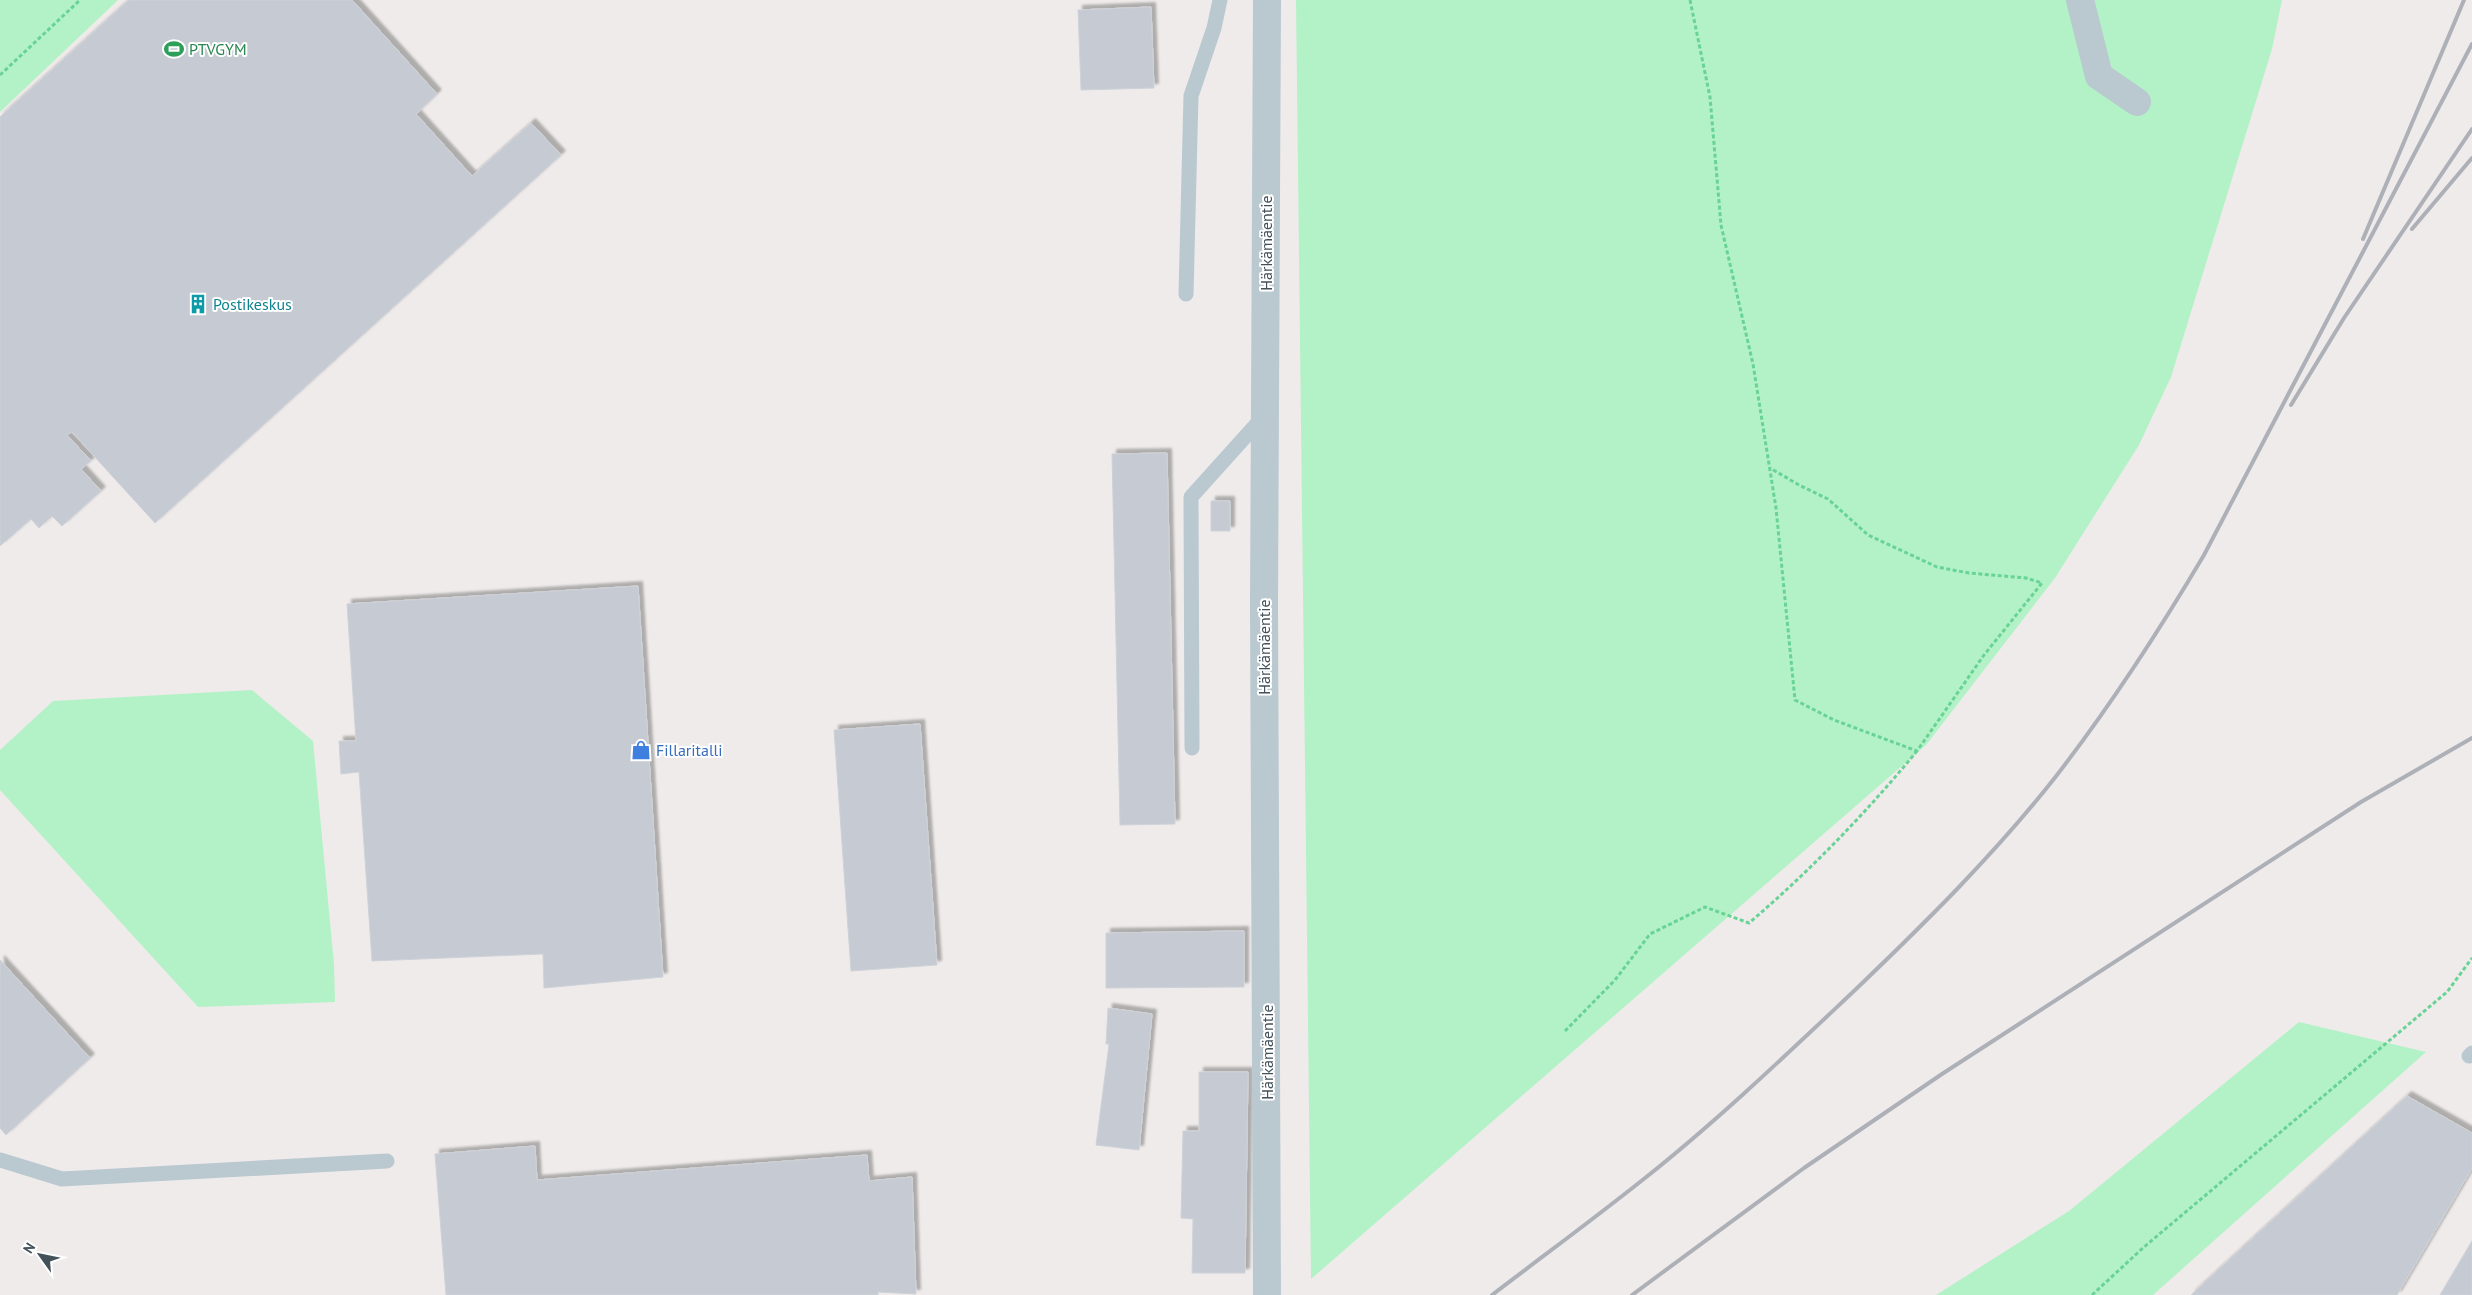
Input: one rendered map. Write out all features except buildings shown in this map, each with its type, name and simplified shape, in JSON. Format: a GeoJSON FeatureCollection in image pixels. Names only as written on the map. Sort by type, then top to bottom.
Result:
{"type":"FeatureCollection","features":[{"type":"Feature","properties":{"kind":"street","name":"Härkämäentie"},"geometry":{"type":"LineString","coordinates":[[1267,0],[1265,415],[1267,1295]]}},
{"type":"Feature","properties":{"kind":"street"},"geometry":{"type":"LineString","coordinates":[[2080,0],[2099,76],[2137,102]]}},
{"type":"Feature","properties":{"kind":"lane"},"geometry":{"type":"LineString","coordinates":[[1186,294],[1191,96],[1214,28],[1220,0]]}},
{"type":"Feature","properties":{"kind":"lane"},"geometry":{"type":"LineString","coordinates":[[1192,748],[1191,497],[1265,415]]}},
{"type":"Feature","properties":{"kind":"lane"},"geometry":{"type":"LineString","coordinates":[[0,1160],[62,1178],[387,1161]]}},
{"type":"Feature","properties":{"kind":"path"},"geometry":{"type":"LineString","coordinates":[[0,75],[80,0]]}},
{"type":"Feature","properties":{"kind":"path"},"geometry":{"type":"LineString","coordinates":[[1690,0],[1710,97],[1721,225],[1753,364],[1770,468],[1776,508],[1795,700],[1834,720],[1917,751]]}},
{"type":"Feature","properties":{"kind":"path"},"geometry":{"type":"LineString","coordinates":[[1565,1031],[1614,980],[1650,934],[1705,907],[1749,923],[1807,870],[1880,796],[1917,751],[1984,655],[2042,583],[2026,578],[1969,573],[1937,567],[1868,535],[1828,499],[1770,468]]}},
{"type":"Feature","properties":{"kind":"path"},"geometry":{"type":"LineString","coordinates":[[2092,1295],[2144,1247],[2447,992],[2472,958]]}},
{"type":"Feature","properties":{"kind":"green space"},"geometry":{"type":"Polygon","coordinates":[[[0,0],[118,0],[0,112],[0,0]]]}},
{"type":"Feature","properties":{"kind":"green space"},"geometry":{"type":"Polygon","coordinates":[[[1296,0],[2282,0],[2272,49],[2171,377],[2139,445],[2055,578],[1926,745],[1311,1279],[1296,0]]]}},
{"type":"Feature","properties":{"kind":"green space"},"geometry":{"type":"Polygon","coordinates":[[[252,690],[313,741],[334,964],[335,1002],[198,1007],[0,790],[0,750],[53,701],[252,690]]]}},
{"type":"Feature","properties":{"kind":"green space"},"geometry":{"type":"Polygon","coordinates":[[[2299,1022],[2426,1052],[2153,1295],[1936,1295],[2069,1211],[2299,1022]]]}},
{"type":"Feature","properties":{"kind":"railway"},"geometry":{"type":"LineString","coordinates":[[2363,239],[2464,0]]}},
{"type":"Feature","properties":{"kind":"railway"},"geometry":{"type":"LineString","coordinates":[[1492,1295],[1672,1156],[1777,1063],[1881,965],[1959,887],[2010,832],[2057,775],[2134,667],[2204,555],[2472,44]]}},
{"type":"Feature","properties":{"kind":"railway"},"geometry":{"type":"LineString","coordinates":[[2291,405],[2344,318],[2472,129]]}},
{"type":"Feature","properties":{"kind":"railway"},"geometry":{"type":"LineString","coordinates":[[2412,229],[2472,158]]}},
{"type":"Feature","properties":{"kind":"railway"},"geometry":{"type":"LineString","coordinates":[[1632,1295],[1804,1168],[1942,1074],[2361,802],[2472,738]]}},
{"type":"Feature","properties":{"kind":"place","name":"PTVGYM"},"geometry":{"type":"Point","coordinates":[174,49]}},
{"type":"Feature","properties":{"kind":"place","name":"Postikeskus"},"geometry":{"type":"Point","coordinates":[198,304]}},
{"type":"Feature","properties":{"kind":"place","name":"Fillaritalli"},"geometry":{"type":"Point","coordinates":[641,750]}}]}
